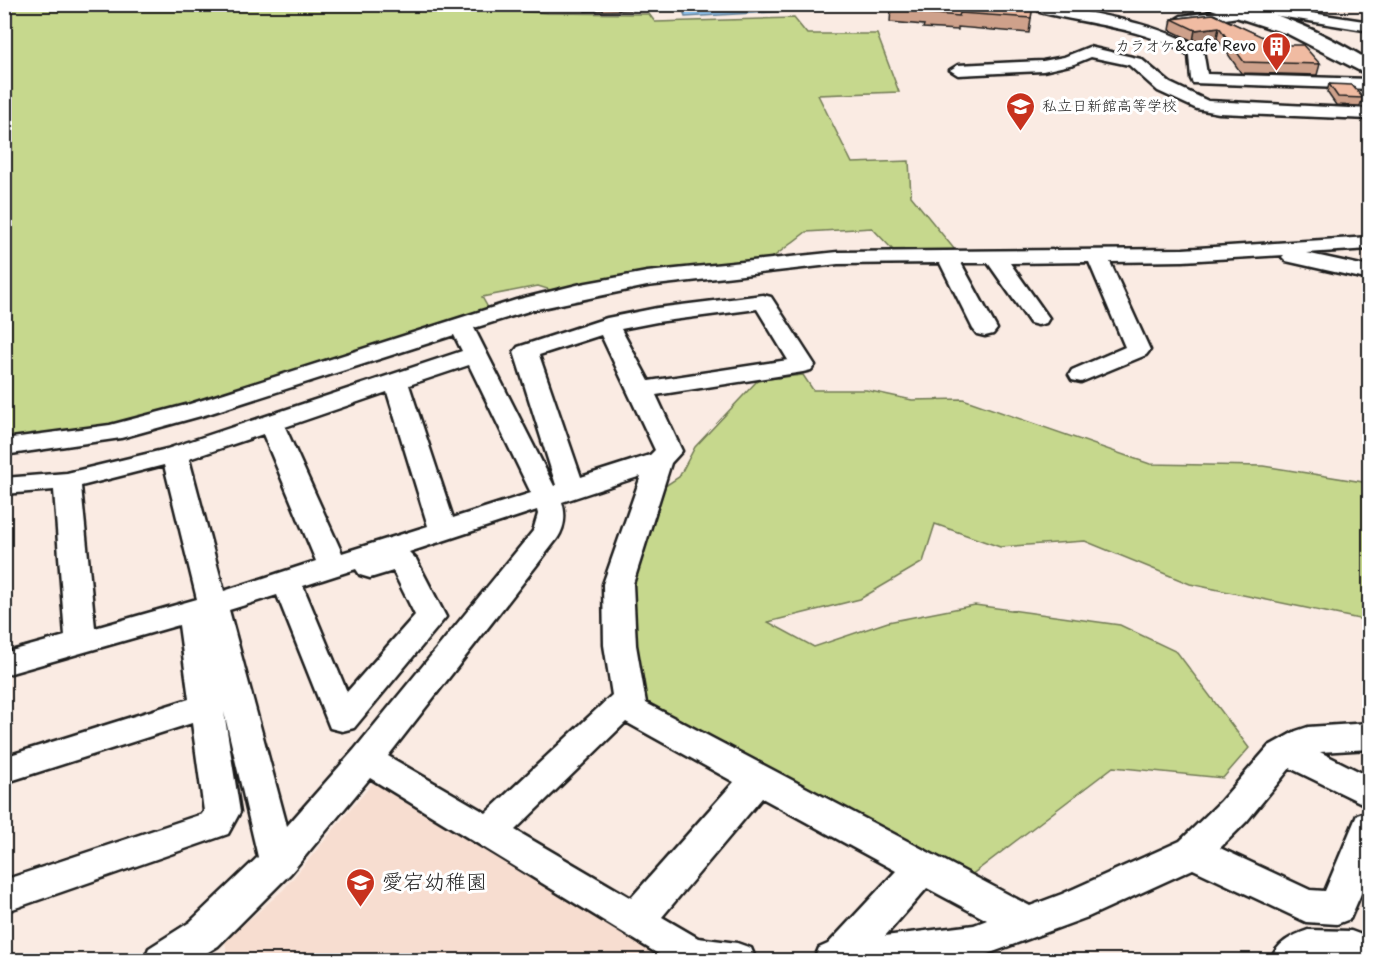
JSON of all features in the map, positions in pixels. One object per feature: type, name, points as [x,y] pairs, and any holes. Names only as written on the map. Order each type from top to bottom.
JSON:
[{"type":"highway","points":[[1214,4],[1244,12],[1322,41],[1370,70]]},
{"type":"street","points":[[1053,4],[1045,9],[1138,28],[1188,47],[1197,53],[1199,79],[1370,84]]},
{"type":"street","points":[[1326,4],[1366,26]]},
{"type":"street","points":[[1138,28],[1244,12],[1273,11],[1366,26]]},
{"type":"street","points":[[958,70],[1043,66],[1068,61],[1089,52],[1135,63],[1164,87],[1203,105],[1219,108],[1370,114]]},
{"type":"street","points":[[4,447],[112,433],[200,409],[462,327],[524,305],[581,291],[647,279],[838,258],[1183,255],[1370,243]]},
{"type":"street","points":[[1268,251],[1370,274]]},
{"type":"street","points":[[1081,375],[1138,350],[1096,255]]},
{"type":"street","points":[[947,256],[985,329]]},
{"type":"street","points":[[994,256],[1038,318]]},
{"type":"street","points":[[163,960],[205,947],[366,759],[547,533],[559,493],[526,352],[607,325],[657,315],[763,302],[803,365],[641,390]]},
{"type":"street","points":[[607,325],[641,390],[669,451],[659,461],[618,584],[620,645],[632,710],[757,780],[1028,923]]},
{"type":"street","points":[[462,327],[475,355],[559,493]]},
{"type":"street","points":[[4,486],[68,481],[175,455],[475,355]]},
{"type":"street","points":[[396,382],[443,530]]},
{"type":"street","points":[[271,424],[333,566]]},
{"type":"street","points":[[175,455],[203,608],[278,862]]},
{"type":"street","points":[[288,587],[333,566],[659,461]]},
{"type":"street","points":[[68,481],[81,642]]},
{"type":"street","points":[[4,664],[203,608],[288,587],[402,559],[431,617],[342,719],[288,587]]},
{"type":"street","points":[[4,896],[214,824],[222,812],[206,706],[203,608]]},
{"type":"street","points":[[490,832],[629,699]]},
{"type":"street","points":[[4,770],[206,706]]},
{"type":"street","points":[[836,960],[974,942],[1075,906],[1193,852],[1234,811],[1281,755],[1308,740],[1370,736]]},
{"type":"street","points":[[1288,751],[1370,793]]},
{"type":"street","points":[[366,759],[691,954],[737,960]]},
{"type":"street","points":[[635,921],[757,780]]},
{"type":"street","points":[[1193,852],[1305,906],[1336,908],[1370,825]]},
{"type":"street","points":[[836,960],[922,868]]},
{"type":"street","points":[[1290,960],[1308,947],[1351,948],[1368,956]]},
{"type":"shaded area","points":[[377,778],[670,960],[228,960],[225,941],[283,890]]},
{"type":"green space","points":[[420,4],[548,13],[649,14],[655,22],[794,18],[807,34],[877,34],[899,92],[818,95],[852,163],[909,161],[911,196],[955,250],[894,251],[872,228],[806,232],[768,261],[557,292],[538,286],[482,297],[491,313],[114,427],[5,442],[5,5]]},
{"type":"green space","points":[[803,375],[813,390],[866,390],[912,400],[963,399],[1150,464],[1263,466],[1369,483],[1369,621],[1190,584],[1085,541],[1000,547],[935,524],[923,562],[860,599],[768,622],[814,647],[888,622],[975,605],[1120,625],[1177,652],[1249,748],[1223,778],[1113,767],[971,875],[645,704],[628,588],[665,486],[679,477],[695,447],[758,380]]},
{"type":"water","points":[[682,5],[784,5],[787,11],[685,17]]},
{"type":"building","points":[[892,4],[1033,4],[1031,18],[925,13],[925,10],[891,8]]},
{"type":"building","points":[[1213,14],[1280,45],[1303,45],[1320,64],[1244,62],[1219,27],[1195,30],[1172,19]]},
{"type":"building","points":[[1329,84],[1352,85],[1363,98],[1338,97]]},
{"type":"place","name":"カラオケ&cafe Revo","points":[[1277,72]]},
{"type":"place","name":"私立日新館高等学校","points":[[1021,132]]},
{"type":"place","name":"愛宕幼稚園","points":[[361,908]]}]
